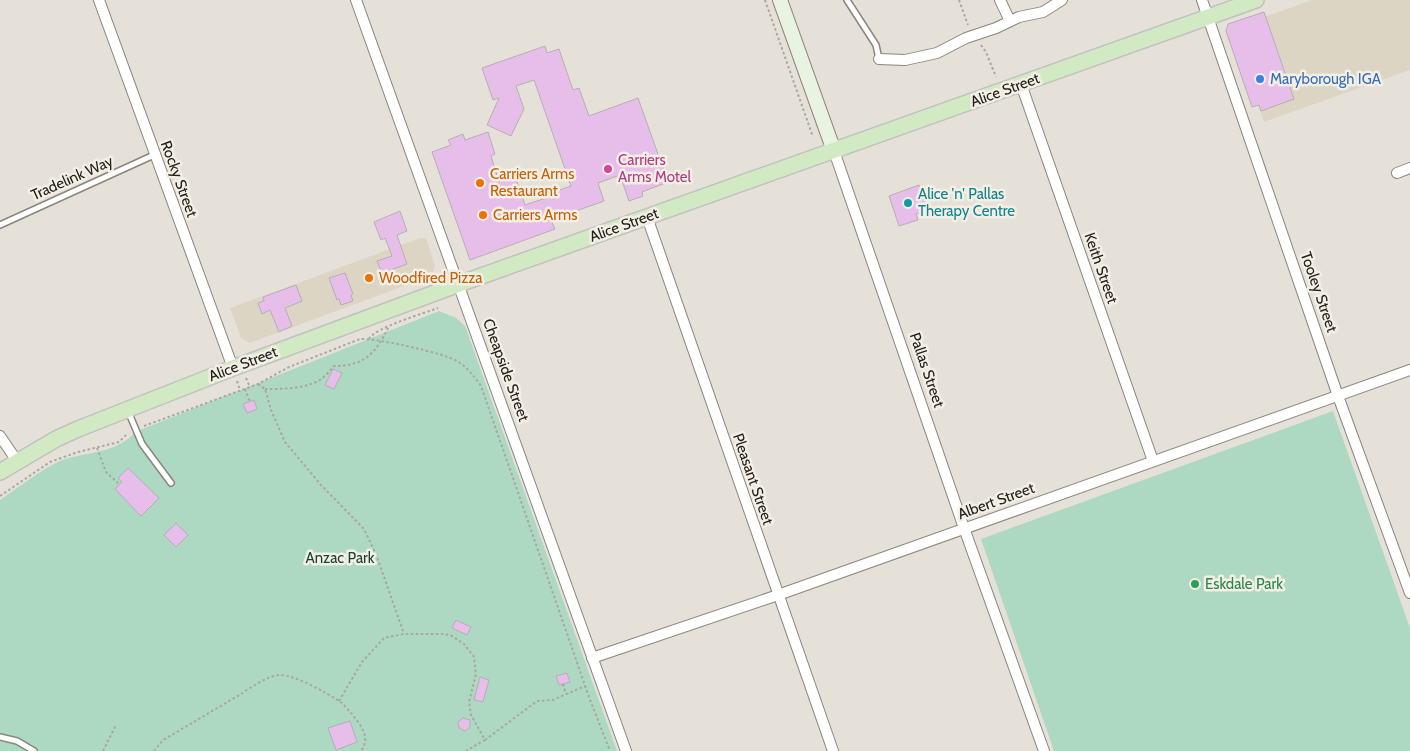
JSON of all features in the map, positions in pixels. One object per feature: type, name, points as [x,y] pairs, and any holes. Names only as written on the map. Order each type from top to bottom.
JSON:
[{"type":"main road","name":"Alice Street","points":[[0,472],[17,460],[56,439],[127,409],[238,374],[459,284],[1256,0]]},
{"type":"street","name":"Rocky Street","points":[[99,0],[154,154],[238,374]]},
{"type":"street","name":"Cheapside Street","points":[[356,0],[626,751]]},
{"type":"street","name":"Pallas Street","points":[[780,0],[834,150],[964,528],[1044,751]]},
{"type":"street","points":[[1000,0],[1010,21]]},
{"type":"street","points":[[879,59],[905,60],[936,53],[966,38],[996,28],[1019,17],[1043,12],[1062,0]]},
{"type":"street","name":"Tooley Street","points":[[1202,0],[1338,396],[1408,582],[1410,594]]},
{"type":"street","name":"Keith Street","points":[[1021,84],[1153,461]]},
{"type":"street","points":[[1397,173],[1410,168]]},
{"type":"street","name":"Pleasant Street","points":[[647,217],[834,751]]},
{"type":"street","name":"Albert Street","points":[[592,658],[778,595],[1410,370]]},
{"type":"street","points":[[0,436],[17,460]]},
{"type":"lane","points":[[848,0],[876,45],[879,59]]},
{"type":"lane","name":"Tradelink Way","points":[[0,225],[154,154]]},
{"type":"lane","points":[[127,409],[142,444],[172,483]]},
{"type":"lane","points":[[0,737],[17,741],[34,751]]},
{"type":"path","points":[[765,0],[813,137]]},
{"type":"path","points":[[369,339],[376,332],[389,326],[438,308]]},
{"type":"path","points":[[258,384],[264,388],[288,388],[317,382],[334,366],[350,366],[367,358],[382,341],[389,326]]},
{"type":"path","points":[[0,496],[50,462],[78,452],[119,442],[126,433],[258,384],[289,367],[360,339],[382,341],[455,360],[467,369],[481,386],[585,686],[610,751]]},
{"type":"path","points":[[238,374],[250,387]]},
{"type":"path","points":[[238,374],[240,390]]},
{"type":"path","points":[[264,388],[285,442],[321,485],[364,530],[379,562],[404,634]]},
{"type":"path","points":[[245,389],[250,402]]},
{"type":"path","points":[[97,448],[106,472],[118,483]]},
{"type":"path","points":[[339,701],[362,662],[384,638],[404,634],[445,634],[459,640],[469,649],[474,657],[476,674],[469,702],[471,715],[485,740]]},
{"type":"path","points":[[154,751],[163,740],[273,676],[288,676],[339,701],[349,710],[363,729],[365,742],[361,751]]},
{"type":"path","points":[[563,684],[566,694]]},
{"type":"path","points":[[466,751],[485,740],[537,701],[553,700],[585,686]]},
{"type":"path","points":[[103,751],[116,725]]},
{"type":"shaded area","points":[[1312,0],[1410,0],[1410,70],[1264,122],[1231,29]]},
{"type":"shaded area","points":[[420,238],[426,238],[435,266],[433,272],[428,277],[250,343],[241,338],[230,308]]},
{"type":"green space","name":"Anzac Park","points":[[439,311],[456,318],[465,326],[617,751],[0,751],[0,500],[58,462],[109,449],[118,445],[135,432]]},
{"type":"green space","name":"Eskdale Park","points":[[1333,411],[1410,628],[1410,751],[1054,751],[981,539]]},
{"type":"building","points":[[1264,12],[1294,99],[1261,111],[1259,105],[1252,107],[1226,31],[1228,24]]},
{"type":"building","points":[[545,46],[547,53],[559,49],[573,90],[579,88],[589,116],[638,98],[668,182],[642,192],[643,196],[629,201],[620,175],[598,183],[604,201],[551,220],[555,229],[470,260],[432,152],[451,145],[448,140],[463,134],[465,140],[488,132],[495,154],[491,156],[497,175],[513,170],[525,205],[555,195],[554,192],[571,186],[534,80],[516,86],[524,109],[511,136],[487,125],[499,98],[493,100],[482,68]]},
{"type":"building","name":"Alice 'n' Pallas Therapy Centre","points":[[919,185],[928,210],[916,214],[918,220],[899,226],[889,196]]},
{"type":"building","points":[[400,211],[407,231],[397,235],[407,264],[382,273],[377,261],[392,256],[385,238],[381,240],[374,222]]},
{"type":"building","points":[[345,273],[353,294],[351,295],[353,301],[341,305],[339,299],[337,300],[329,278]]},
{"type":"building","points":[[296,285],[302,301],[285,308],[292,326],[279,332],[270,310],[262,314],[258,303],[264,301],[263,297]]},
{"type":"building","points":[[333,369],[342,373],[334,389],[325,385]]},
{"type":"building","points":[[254,400],[257,409],[247,413],[243,404]]},
{"type":"building","points":[[128,468],[159,498],[141,516],[115,489],[122,482],[118,478]]},
{"type":"building","points":[[176,523],[188,535],[176,547],[164,535]]},
{"type":"building","points":[[456,620],[471,627],[467,635],[452,628]]},
{"type":"building","points":[[567,673],[570,682],[559,685],[556,676]]},
{"type":"building","points":[[480,677],[489,680],[483,702],[474,700]]},
{"type":"building","points":[[463,718],[470,720],[470,727],[465,731],[459,728],[458,722]]},
{"type":"building","points":[[350,721],[357,742],[336,750],[328,728]]},
{"type":"place","name":"Maryborough IGA","points":[[1260,79]]},
{"type":"place","name":"Carriers Arms Motel","points":[[608,169]]},
{"type":"place","name":"Carriers Arms Restaurant","points":[[480,183]]},
{"type":"place","name":"Alice 'n' Pallas Therapy Centre","points":[[908,203]]},
{"type":"place","name":"Carriers Arms","points":[[483,215]]},
{"type":"place","name":"Woodfired Pizza","points":[[369,278]]},
{"type":"place","name":"Eskdale Park","points":[[1195,584]]}]
